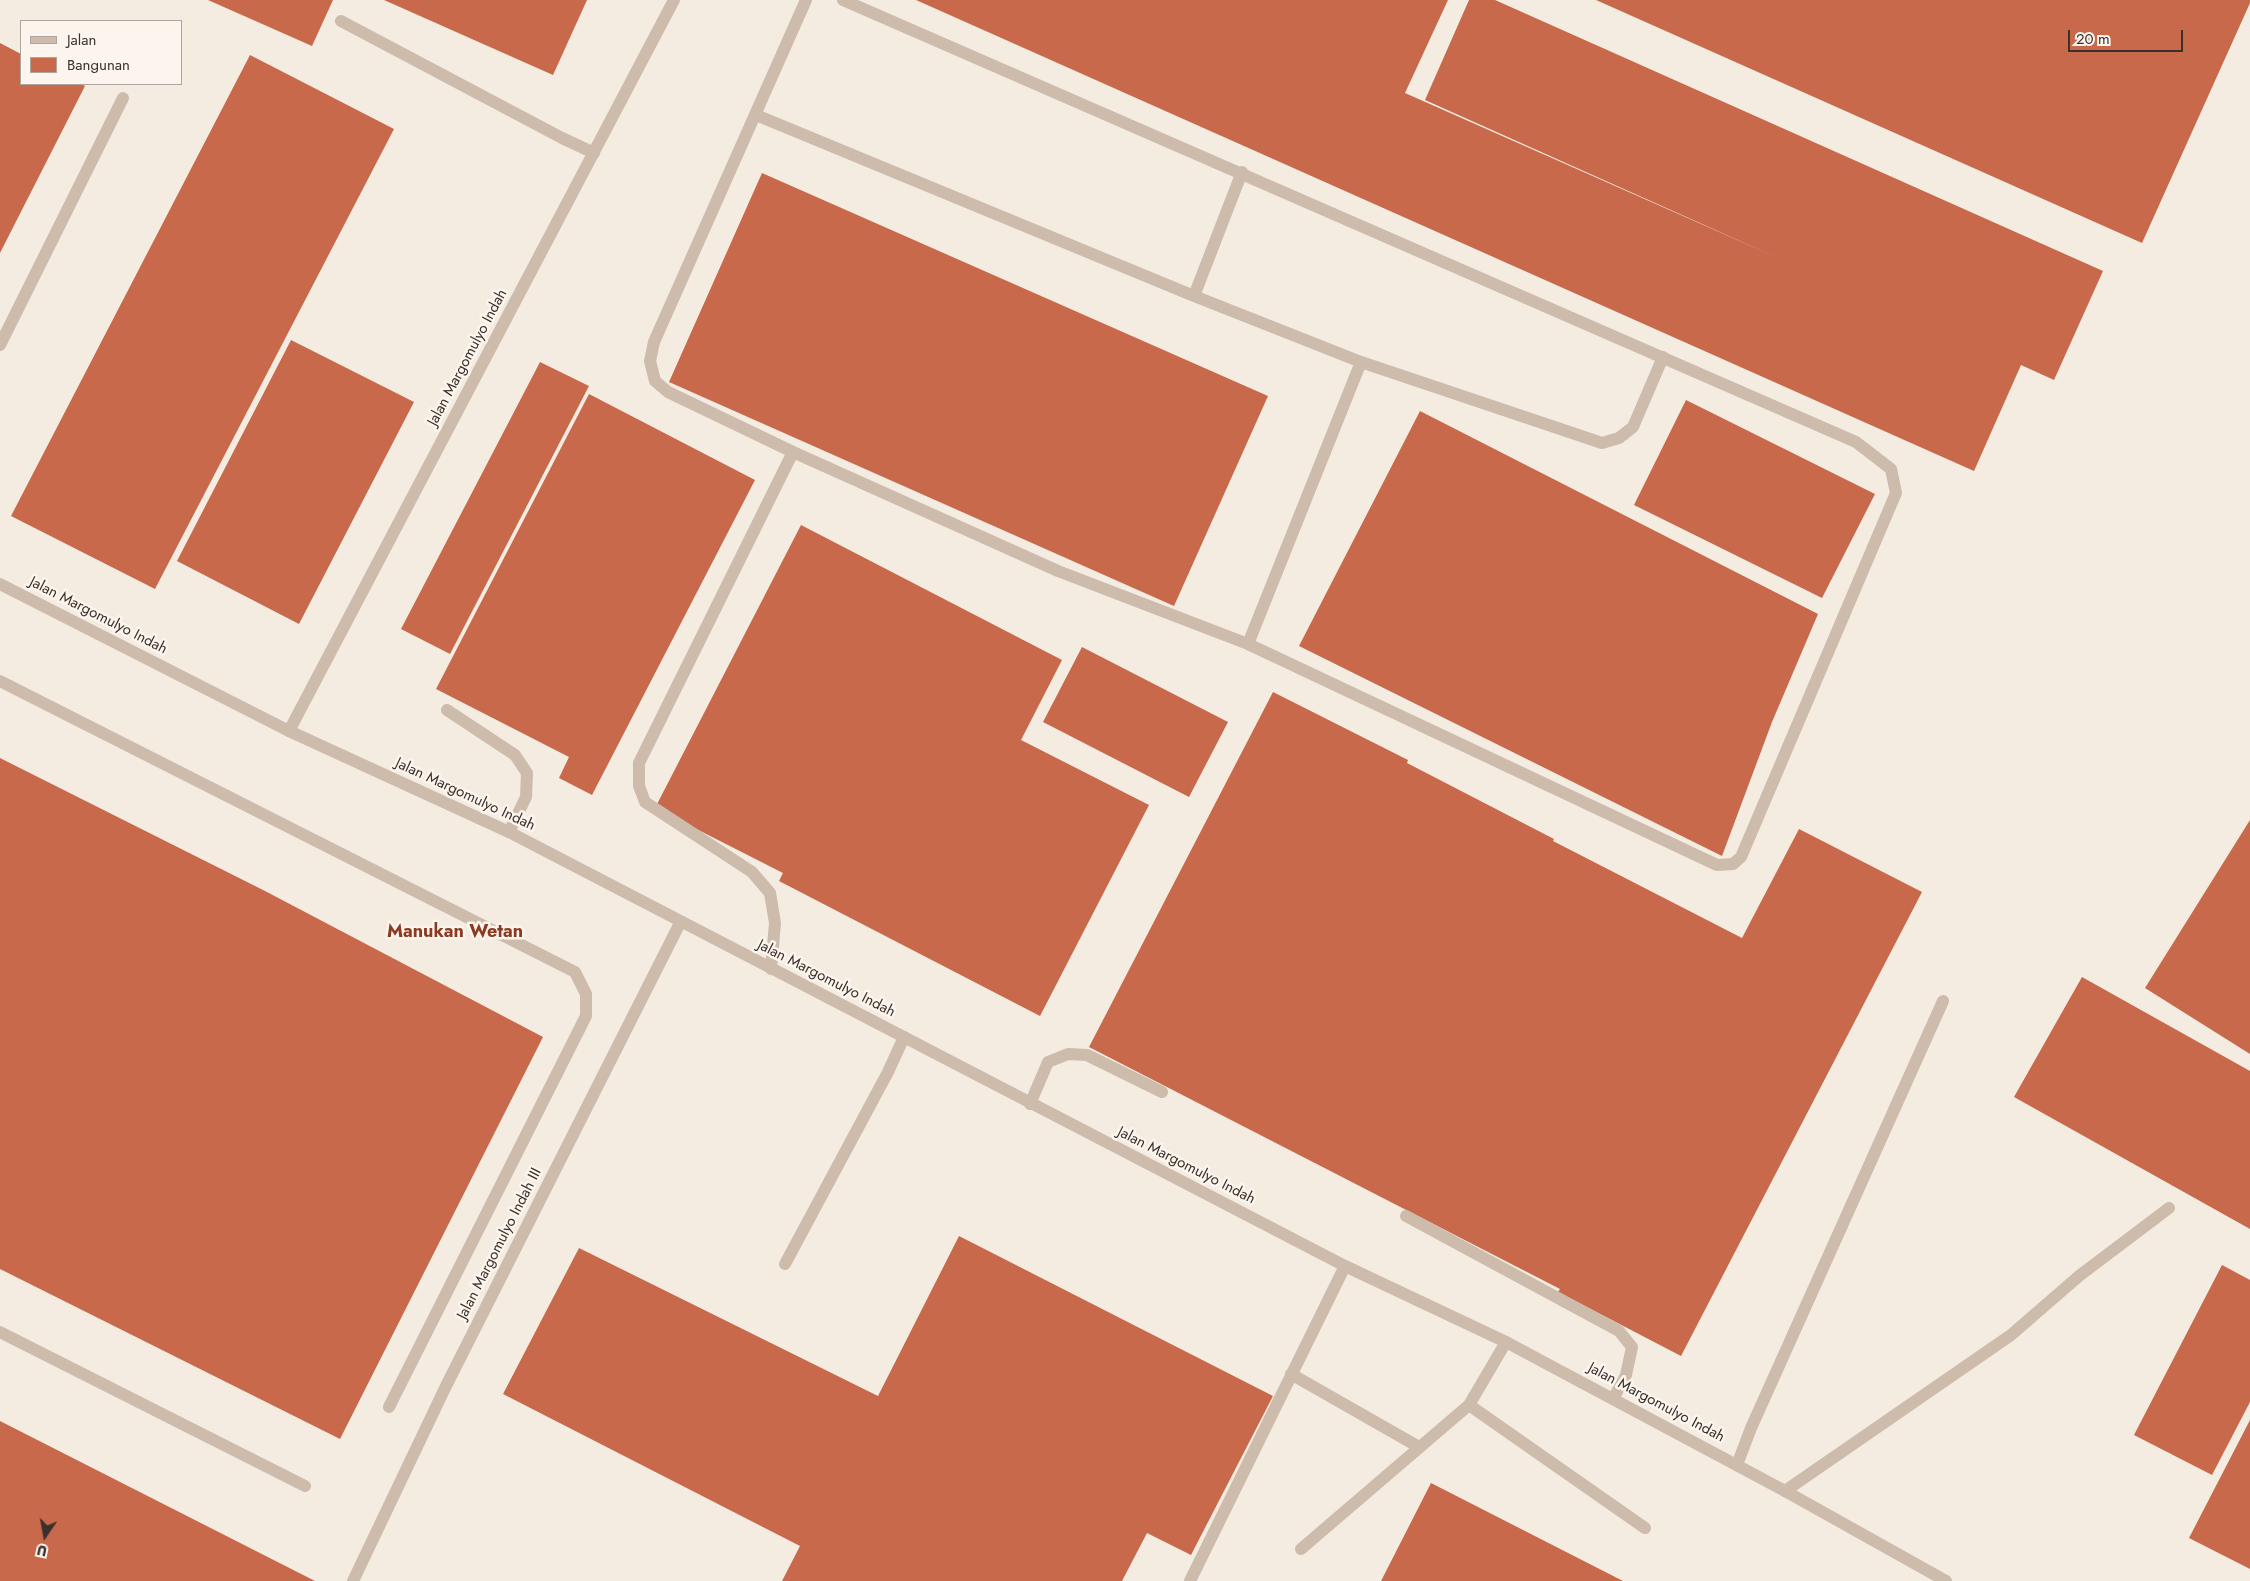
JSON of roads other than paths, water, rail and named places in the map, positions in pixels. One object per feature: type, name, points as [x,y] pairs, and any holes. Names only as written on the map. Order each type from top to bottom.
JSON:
[{"type":"street","name":"Jalan Margomulyo Indah","points":[[289,731],[674,0]]},
{"type":"street","points":[[806,0],[654,342],[650,361],[655,381],[668,392],[793,452],[1058,571],[1248,644],[1717,865],[1733,864],[1741,856],[1896,493],[1891,469],[1856,442],[1242,172],[843,0]]},
{"type":"street","points":[[342,21],[562,138],[594,153]]},
{"type":"street","points":[[0,345],[123,98]]},
{"type":"street","points":[[756,114],[1194,296],[1362,362],[1602,443],[1619,438],[1633,427],[1663,357]]},
{"type":"street","points":[[1194,296],[1242,172]]},
{"type":"street","points":[[1248,644],[1362,362]]},
{"type":"street","points":[[771,969],[775,923],[770,893],[752,872],[645,802],[639,786],[639,763],[793,452]]},
{"type":"street","name":"Jalan Margomulyo Indah","points":[[0,584],[289,731],[509,832],[680,923],[1345,1266],[1506,1342],[1786,1491],[1946,1581]]},
{"type":"street","points":[[0,681],[575,972],[586,994],[586,1016],[389,1406]]},
{"type":"street","points":[[447,710],[515,756],[527,773],[526,797],[509,832]]},
{"type":"street","name":"Jalan Margomulyo Indah III","points":[[353,1581],[446,1386],[680,923]]},
{"type":"street","points":[[1737,1465],[1751,1428],[1943,1001]]},
{"type":"street","points":[[784,1264],[888,1072],[904,1037]]},
{"type":"street","points":[[1030,1104],[1048,1062],[1068,1054],[1087,1055],[1162,1092]]},
{"type":"street","points":[[1786,1491],[2011,1335],[2079,1276],[2169,1208]]},
{"type":"street","points":[[1406,1216],[1620,1331],[1632,1347],[1626,1375],[1613,1399]]},
{"type":"street","points":[[1190,1581],[1345,1266]]},
{"type":"street","points":[[0,1332],[305,1486]]},
{"type":"street","points":[[1301,1549],[1468,1404],[1506,1342]]},
{"type":"street","points":[[1291,1374],[1419,1447]]},
{"type":"street","points":[[1468,1404],[1645,1528]]},
{"type":"district","name":"Manukan Wetan","points":[[455,933]]}]
